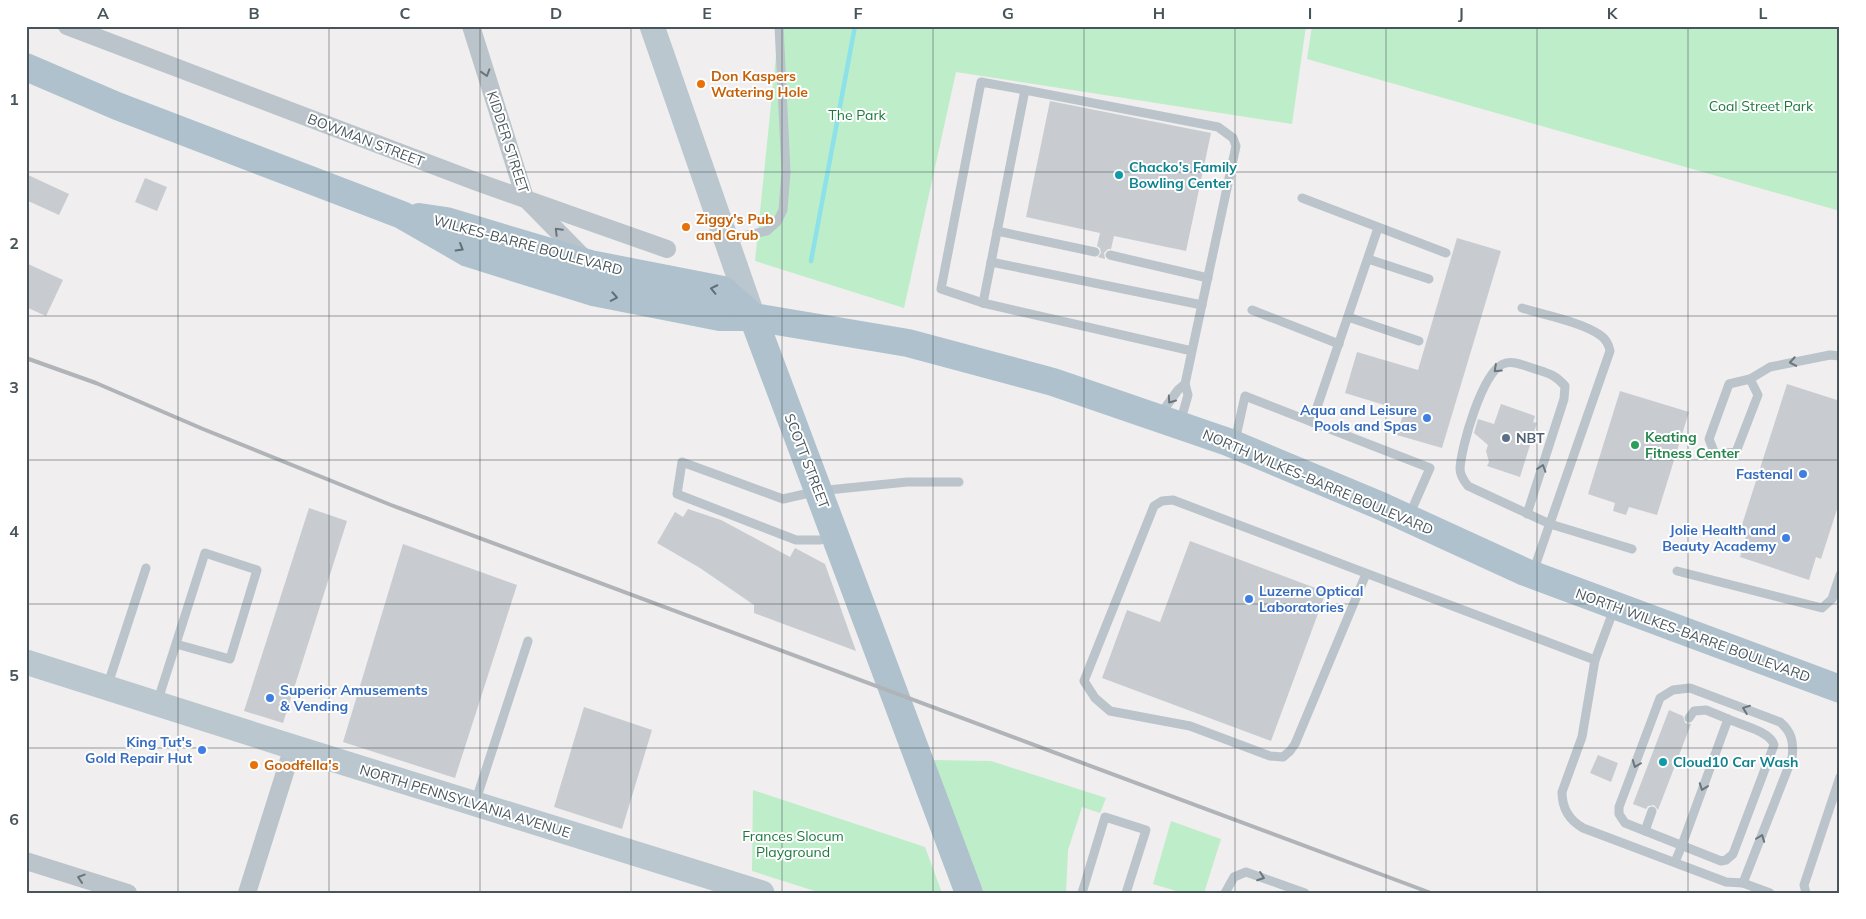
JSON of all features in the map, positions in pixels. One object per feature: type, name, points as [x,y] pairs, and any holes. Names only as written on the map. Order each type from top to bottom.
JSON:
[{"type":"main road","name":"WILKES-BARRE BOULEVARD","points":[[26,67],[117,106],[402,215],[468,253],[593,292],[720,318],[753,317]]},
{"type":"main road","name":"WILKES-BARRE BOULEVARD","points":[[26,85],[117,106]]},
{"type":"main road","name":"WILKES-BARRE BOULEVARD","points":[[402,215],[446,221],[590,264],[723,290],[753,317]]},
{"type":"main road","name":"NORTH WILKES-BARRE BOULEVARD","points":[[753,317],[908,343],[1053,382],[1234,444],[1408,518],[1532,575],[1840,689]]},
{"type":"main road","name":"SCOTT STREET","points":[[753,317],[969,893]]},
{"type":"street","name":"BOWMAN STREET","points":[[67,26],[480,183],[667,248]]},
{"type":"street","name":"KIDDER STREET","points":[[471,26],[525,198],[590,264]]},
{"type":"street","name":"SCOTT STREET","points":[[652,26],[753,317]]},
{"type":"street","name":"NORTH PENNSYLVANIA AVENUE","points":[[26,662],[762,893]]},
{"type":"street","points":[[247,893],[293,747]]},
{"type":"street","points":[[26,860],[128,893]]},
{"type":"lane","points":[[727,239],[767,231],[777,222],[783,210],[786,172],[779,26]]},
{"type":"lane","points":[[1169,422],[1188,395],[1185,384],[1236,146],[1233,138],[1218,127],[981,82],[941,289],[983,302],[1192,350]]},
{"type":"lane","points":[[983,302],[1025,90]]},
{"type":"lane","points":[[1302,198],[1446,253]]},
{"type":"lane","points":[[1312,422],[1378,228]]},
{"type":"lane","points":[[997,231],[1095,252]]},
{"type":"lane","points":[[1110,256],[1208,278]]},
{"type":"lane","points":[[1368,259],[1429,279]]},
{"type":"lane","points":[[991,262],[1202,305]]},
{"type":"lane","points":[[1522,308],[1584,327],[1601,335],[1608,344],[1610,351],[1532,575]]},
{"type":"lane","points":[[1252,310],[1339,344]]},
{"type":"lane","points":[[1348,317],[1419,341]]},
{"type":"lane","points":[[1750,379],[1758,395],[1736,452],[1714,454],[1709,439],[1730,384],[1750,379],[1770,367],[1830,355],[1840,356]]},
{"type":"lane","points":[[1527,514],[1564,399],[1566,386],[1557,377],[1514,362],[1503,364],[1493,371],[1472,415],[1460,471],[1468,486],[1527,514],[1550,524],[1632,549]]},
{"type":"lane","points":[[1169,422],[1178,390],[1185,384]]},
{"type":"lane","points":[[1234,444],[1245,396],[1430,468],[1408,518]]},
{"type":"lane","points":[[835,536],[820,540],[796,540],[677,494],[682,462],[783,499],[818,491],[907,482],[959,482]]},
{"type":"lane","points":[[1366,574],[1294,744],[1283,757],[1270,756],[1190,726],[1110,710],[1095,698],[1084,681],[1154,506],[1162,501],[1173,500],[1595,660]]},
{"type":"lane","points":[[157,703],[205,553],[257,570],[230,659],[176,644]]},
{"type":"lane","points":[[107,688],[146,568]]},
{"type":"lane","points":[[1677,571],[1822,608],[1832,600],[1840,575]]},
{"type":"lane","points":[[1615,607],[1595,660],[1582,737],[1562,792],[1564,809],[1575,824],[1583,828],[1726,882],[1743,883],[1770,893]]},
{"type":"lane","points":[[475,804],[528,641]]},
{"type":"lane","points":[[1689,718],[1694,711],[1706,710],[1767,735],[1773,740],[1774,745],[1731,857],[1721,860],[1645,831],[1625,823],[1620,814],[1619,807],[1660,698],[1667,692],[1690,688],[1780,722],[1787,727],[1791,734],[1792,758],[1743,883]]},
{"type":"lane","points":[[1674,862],[1728,720]]},
{"type":"lane","points":[[1806,893],[1804,885],[1840,776]]},
{"type":"lane","points":[[1645,831],[1652,811]]},
{"type":"lane","points":[[1082,893],[1105,818],[1146,830],[1126,893]]},
{"type":"lane","points":[[1225,893],[1234,877],[1246,872],[1305,893]]},
{"type":"green space","name":"The Park","points":[[779,26],[1306,26],[1292,124],[956,72],[904,308],[755,261]]},
{"type":"green space","name":"Coal Street Park","points":[[1312,26],[1840,26],[1840,211],[1307,59]]},
{"type":"green space","points":[[933,760],[991,761],[1106,798],[1100,813],[1082,807],[1068,850],[1066,893],[984,893]]},
{"type":"green space","name":"Frances Slocum Playground","points":[[753,790],[925,847],[942,893],[821,893],[752,871]]},
{"type":"green space","points":[[1171,821],[1221,839],[1204,893],[1183,893],[1153,884]]},
{"type":"building","name":"Chacko's Family Bowling Center","points":[[1050,101],[1211,133],[1186,251],[1114,236],[1111,249],[1104,253],[1105,259],[1098,257],[1101,253],[1100,248],[1097,246],[1100,233],[1026,217]]},
{"type":"building","points":[[26,174],[69,194],[59,215],[26,200]]},
{"type":"building","points":[[145,178],[167,187],[157,211],[135,202]]},
{"type":"building","points":[[1457,238],[1501,251],[1442,448],[1397,435],[1404,411],[1345,393],[1357,352],[1418,370]]},
{"type":"building","points":[[26,263],[63,280],[46,316],[26,307]]},
{"type":"building","points":[[1787,384],[1840,401],[1840,500],[1821,559],[1816,557],[1809,580],[1740,557],[1746,536],[1739,534]]},
{"type":"building","points":[[1620,391],[1689,412],[1657,515],[1629,507],[1626,515],[1613,511],[1615,503],[1588,494]]},
{"type":"building","name":"NBT","points":[[1501,404],[1535,416],[1533,422],[1537,423],[1520,477],[1487,466],[1489,462],[1486,451],[1488,445],[1474,433],[1478,419],[1494,424]]},
{"type":"building","points":[[309,508],[347,521],[283,723],[244,711]]},
{"type":"building","points":[[688,509],[721,520],[790,557],[795,548],[825,564],[856,651],[754,613],[754,605],[700,568],[657,543],[675,512],[683,517]]},
{"type":"building","points":[[1190,541],[1326,592],[1271,741],[1102,678],[1127,610],[1160,622]]},
{"type":"building","points":[[403,544],[517,585],[455,778],[343,742]]},
{"type":"building","points":[[584,707],[652,730],[622,829],[554,807]]},
{"type":"building","name":"Cloud10 Car Wash","points":[[1669,710],[1683,716],[1685,723],[1691,724],[1658,810],[1654,805],[1648,806],[1646,809],[1633,804]]},
{"type":"building","points":[[1598,755],[1618,763],[1611,782],[1590,773]]},
{"type":"waterway","points":[[811,261],[855,26]]},
{"type":"railway","points":[[26,358],[96,383],[203,429],[391,505],[1431,893]]},
{"type":"place","name":"Don Kaspers Watering Hole","points":[[701,84]]},
{"type":"place","name":"Chacko's Family Bowling Center","points":[[1119,175]]},
{"type":"place","name":"Ziggy's Pub and Grub","points":[[686,227]]},
{"type":"place","name":"Aqua and Leisure Pools and Spas","points":[[1427,418]]},
{"type":"place","name":"NBT","points":[[1506,438]]},
{"type":"place","name":"Keating Fitness Center","points":[[1635,445]]},
{"type":"place","name":"Fastenal","points":[[1803,474]]},
{"type":"place","name":"Jolie Health and Beauty Academy","points":[[1786,538]]},
{"type":"place","name":"Luzerne Optical Laboratories","points":[[1249,599]]},
{"type":"place","name":"Superior Amusements & Vending","points":[[270,698]]},
{"type":"place","name":"King Tut's Gold Repair Hut","points":[[202,750]]},
{"type":"place","name":"Cloud10 Car Wash","points":[[1663,762]]},
{"type":"place","name":"Goodfella's","points":[[254,765]]}]
